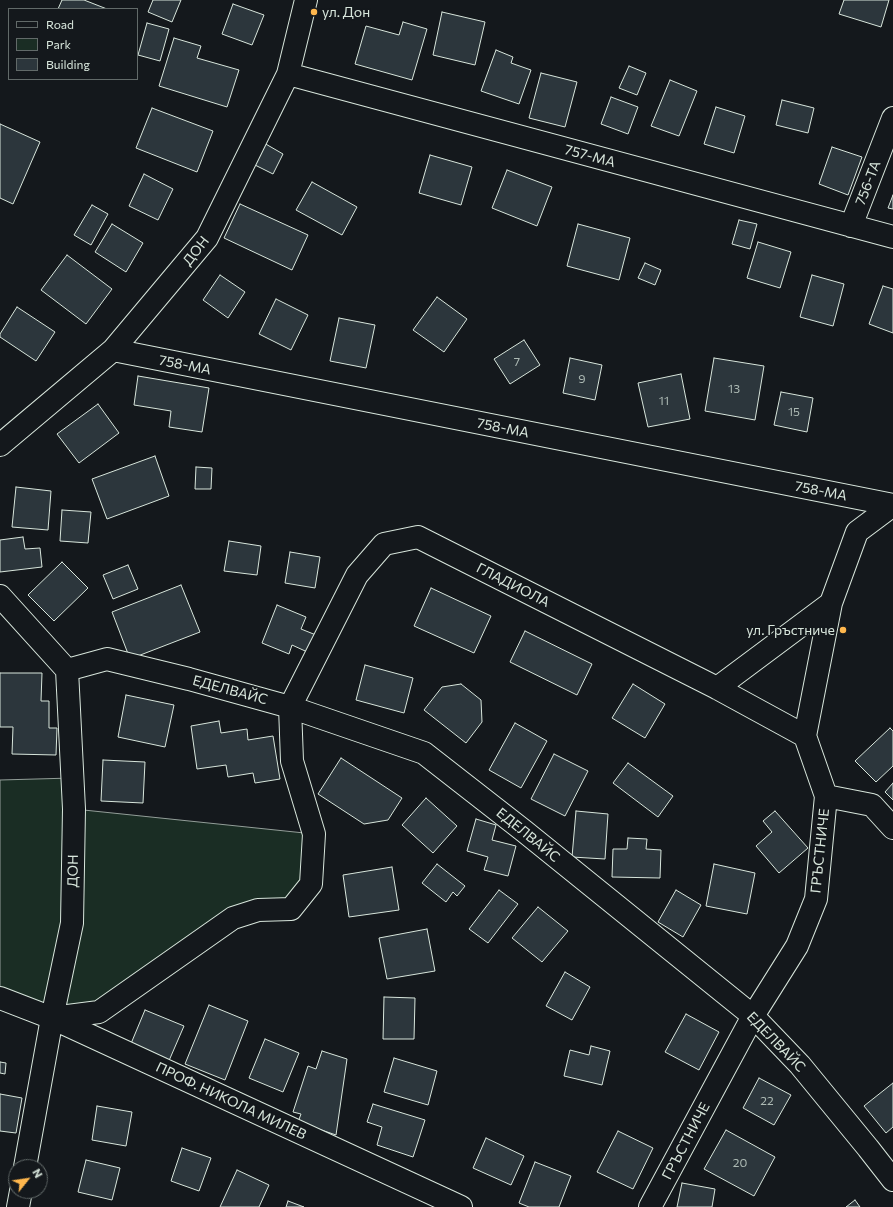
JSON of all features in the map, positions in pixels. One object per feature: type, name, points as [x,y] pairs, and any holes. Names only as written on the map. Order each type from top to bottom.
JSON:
[{"type":"street","name":"ДОН","points":[[0,445],[113,350],[207,238],[288,74],[306,0]]},
{"type":"street","name":"757-МА","points":[[288,74],[893,238]]},
{"type":"street","name":"756-ТА","points":[[851,226],[893,118]]},
{"type":"street","name":"758-МА","points":[[113,350],[893,505]]},
{"type":"street","name":"ГРЪСТНИЧЕ","points":[[650,1207],[753,1016],[797,946],[816,899],[826,796],[806,736],[832,602],[857,532],[893,505]]},
{"type":"street","name":"ГЛАДИОЛА","points":[[290,707],[357,576],[384,544],[418,538],[717,688],[806,736]]},
{"type":"street","points":[[0,596],[67,670]]},
{"type":"street","points":[[717,688],[832,602]]},
{"type":"street","name":"ЕДЕЛВАЙС","points":[[67,670],[107,659],[189,679],[290,707],[424,753],[524,831],[753,1016],[800,1065],[893,1180]]},
{"type":"street","name":"ДОН","points":[[26,1159],[52,1018],[72,923],[74,808],[67,670]]},
{"type":"street","points":[[52,1018],[99,1012],[232,918],[258,910],[291,909],[311,884],[314,834],[292,761],[290,707]]},
{"type":"street","points":[[826,796],[872,805],[893,828]]},
{"type":"street","name":"ПРОФ. НИКОЛА МИЛЕВ","points":[[0,998],[52,1018],[461,1207]]},
{"type":"green space","points":[[72,778],[74,809],[314,834],[311,884],[291,909],[258,910],[99,1012],[0,998],[0,780]]},
{"type":"building","points":[[62,0],[84,0],[104,8],[58,8]]},
{"type":"building","points":[[153,0],[181,0],[172,22],[148,12]]},
{"type":"building","points":[[844,0],[889,0],[881,27],[839,14]]},
{"type":"building","points":[[233,4],[264,15],[252,45],[222,34]]},
{"type":"building","points":[[442,12],[485,22],[475,65],[433,55]]},
{"type":"building","points":[[403,22],[427,29],[412,80],[355,64],[366,26],[399,35]]},
{"type":"building","points":[[147,23],[169,29],[160,61],[138,55]]},
{"type":"building","points":[[174,38],[201,46],[197,58],[239,70],[227,107],[159,86]]},
{"type":"building","points":[[496,50],[513,57],[511,63],[531,70],[519,104],[481,91]]},
{"type":"building","points":[[629,66],[646,73],[637,95],[619,88]]},
{"type":"building","points":[[541,73],[577,82],[565,127],[529,118]]},
{"type":"building","points":[[670,80],[697,91],[679,136],[651,126]]},
{"type":"building","points":[[611,97],[638,107],[628,134],[601,124]]},
{"type":"building","points":[[782,100],[814,108],[808,133],[776,125]]},
{"type":"building","points":[[716,107],[745,116],[734,153],[704,144]]},
{"type":"building","points":[[152,108],[213,131],[197,172],[136,148]]},
{"type":"building","points":[[0,124],[40,142],[13,204],[0,198]]},
{"type":"building","points":[[264,143],[283,154],[273,174],[253,164]]},
{"type":"building","points":[[832,147],[862,157],[848,195],[819,184]]},
{"type":"building","points":[[430,155],[472,167],[461,205],[419,193]]},
{"type":"building","points":[[507,170],[552,187],[537,226],[492,208]]},
{"type":"building","points":[[144,174],[173,189],[158,220],[129,206]]},
{"type":"building","points":[[312,182],[357,207],[342,235],[296,210]]},
{"type":"building","points":[[893,195],[893,209],[888,208]]},
{"type":"building","points":[[240,204],[308,235],[292,270],[224,238]]},
{"type":"building","points":[[92,205],[108,214],[91,245],[74,235]]},
{"type":"building","points":[[739,220],[757,224],[750,249],[732,244]]},
{"type":"building","points":[[112,224],[143,243],[126,272],[95,252]]},
{"type":"building","points":[[578,224],[630,238],[619,280],[567,266]]},
{"type":"building","points":[[758,242],[791,252],[780,288],[747,278]]},
{"type":"building","points":[[67,255],[112,289],[86,324],[41,290]]},
{"type":"building","points":[[645,263],[661,270],[655,285],[638,278]]},
{"type":"building","points":[[220,275],[245,292],[228,318],[203,300]]},
{"type":"building","points":[[812,275],[844,284],[833,326],[800,317]]},
{"type":"building","points":[[883,286],[893,289],[893,333],[869,324]]},
{"type":"building","points":[[437,297],[467,319],[444,352],[413,330]]},
{"type":"building","points":[[276,299],[308,315],[291,350],[259,334]]},
{"type":"building","points":[[17,307],[55,332],[36,361],[0,337],[0,334]]},
{"type":"building","points":[[339,318],[375,325],[366,368],[330,361]]},
{"type":"building","points":[[524,340],[540,365],[510,384],[494,359]]},
{"type":"building","points":[[570,358],[602,365],[595,400],[563,393]]},
{"type":"building","points":[[714,358],[764,366],[755,420],[705,411]]},
{"type":"building","points":[[681,374],[690,419],[648,427],[638,383]]},
{"type":"building","points":[[138,376],[209,388],[202,432],[169,427],[171,411],[134,405]]},
{"type":"building","points":[[781,392],[813,398],[807,432],[774,425]]},
{"type":"building","points":[[98,404],[119,433],[79,463],[57,434]]},
{"type":"building","points":[[155,456],[169,496],[107,519],[92,479]]},
{"type":"building","points":[[196,467],[212,468],[211,489],[195,489]]},
{"type":"building","points":[[16,487],[51,491],[48,530],[12,527]]},
{"type":"building","points":[[62,510],[91,512],[88,543],[60,541]]},
{"type":"building","points":[[23,537],[25,549],[40,548],[42,567],[0,572],[0,540]]},
{"type":"building","points":[[229,541],[261,546],[257,575],[224,571]]},
{"type":"building","points":[[290,552],[320,557],[315,588],[285,583]]},
{"type":"building","points":[[62,562],[88,588],[54,621],[28,595]]},
{"type":"building","points":[[128,565],[138,589],[113,599],[103,575]]},
{"type":"building","points":[[181,585],[200,632],[130,659],[112,612]]},
{"type":"building","points":[[431,588],[491,616],[474,653],[414,626]]},
{"type":"building","points":[[277,605],[306,617],[301,629],[321,637],[314,655],[292,645],[289,654],[262,643]]},
{"type":"building","points":[[525,631],[592,664],[577,695],[510,662]]},
{"type":"building","points":[[365,665],[413,678],[404,713],[356,700]]},
{"type":"building","points":[[0,673],[42,673],[41,701],[49,701],[49,728],[57,728],[56,755],[12,754],[13,727],[0,727]]},
{"type":"building","points":[[461,684],[481,700],[482,722],[466,743],[424,710],[442,687]]},
{"type":"building","points":[[633,684],[665,704],[645,738],[612,718]]},
{"type":"building","points":[[126,695],[174,705],[165,747],[118,737]]},
{"type":"building","points":[[219,721],[221,733],[247,729],[248,740],[273,736],[280,779],[255,783],[253,773],[228,777],[226,765],[197,769],[191,726]]},
{"type":"building","points":[[515,723],[547,741],[521,788],[489,770]]},
{"type":"building","points":[[890,728],[893,731],[893,766],[876,782],[855,761]]},
{"type":"building","points":[[554,754],[588,771],[565,816],[531,799]]},
{"type":"building","points":[[341,758],[402,798],[388,820],[364,824],[318,794]]},
{"type":"building","points":[[103,760],[145,762],[143,803],[101,801]]},
{"type":"building","points":[[628,763],[673,796],[658,817],[613,783]]},
{"type":"building","points":[[893,783],[893,800],[885,792]]},
{"type":"building","points":[[426,798],[457,826],[433,853],[402,825]]},
{"type":"building","points":[[576,811],[608,814],[605,859],[572,857]]},
{"type":"building","points":[[775,811],[808,848],[779,873],[756,846],[772,832],[763,821]]},
{"type":"building","points":[[476,819],[496,825],[492,840],[516,846],[508,876],[484,870],[488,857],[467,851]]},
{"type":"building","points":[[628,838],[647,839],[646,849],[661,850],[660,878],[612,877],[613,849],[627,849]]},
{"type":"building","points":[[437,864],[465,886],[457,896],[453,892],[446,902],[422,883]]},
{"type":"building","points":[[714,864],[755,873],[747,914],[706,906]]},
{"type":"building","points":[[392,867],[399,910],[349,917],[343,875]]},
{"type":"building","points":[[499,890],[518,904],[488,943],[469,929]]},
{"type":"building","points":[[676,890],[701,905],[683,937],[658,922]]},
{"type":"building","points":[[538,907],[568,931],[542,962],[512,938]]},
{"type":"building","points":[[427,929],[435,971],[387,979],[379,938]]},
{"type":"building","points":[[565,972],[590,987],[572,1020],[546,1006]]},
{"type":"building","points":[[384,997],[415,998],[414,1039],[383,1039]]},
{"type":"building","points":[[209,1005],[248,1021],[225,1080],[185,1064]]},
{"type":"building","points":[[145,1010],[184,1026],[168,1063],[130,1046]]},
{"type":"building","points":[[686,1014],[719,1032],[699,1070],[665,1052]]},
{"type":"building","points":[[265,1039],[299,1053],[283,1092],[249,1078]]},
{"type":"building","points":[[591,1046],[610,1051],[602,1085],[564,1076],[570,1050],[589,1055]]},
{"type":"building","points":[[322,1051],[347,1059],[336,1135],[298,1122],[301,1114],[293,1112],[308,1066],[316,1069]]},
{"type":"building","points":[[394,1058],[437,1071],[428,1105],[384,1092]]},
{"type":"building","points":[[0,1062],[6,1063],[5,1074],[0,1073]]},
{"type":"building","points":[[759,1078],[791,1095],[774,1125],[743,1108]]},
{"type":"building","points":[[893,1083],[893,1127],[886,1133],[864,1106]]},
{"type":"building","points":[[0,1094],[22,1098],[16,1133],[0,1131]]},
{"type":"building","points":[[373,1104],[425,1120],[413,1157],[377,1145],[382,1127],[367,1122]]},
{"type":"building","points":[[97,1106],[132,1112],[126,1146],[92,1140]]},
{"type":"building","points":[[726,1130],[775,1157],[754,1196],[704,1169]]},
{"type":"building","points":[[618,1131],[653,1148],[633,1189],[597,1172]]},
{"type":"building","points":[[486,1138],[524,1156],[511,1185],[473,1168]]},
{"type":"building","points":[[182,1148],[211,1158],[199,1191],[171,1181]]},
{"type":"building","points":[[86,1160],[120,1168],[112,1200],[78,1192]]},
{"type":"building","points":[[535,1162],[571,1176],[559,1207],[529,1207],[519,1203]]},
{"type":"building","points":[[237,1170],[269,1185],[259,1207],[220,1207]]},
{"type":"building","points":[[682,1183],[715,1189],[712,1207],[677,1207]]},
{"type":"building","points":[[855,1200],[860,1207],[846,1207]]},
{"type":"building","points":[[288,1201],[304,1207],[286,1207]]},
{"type":"place","name":"ул. Дон","points":[[314,12]]},
{"type":"place","name":"ул. Гръстниче","points":[[843,630]]}]
